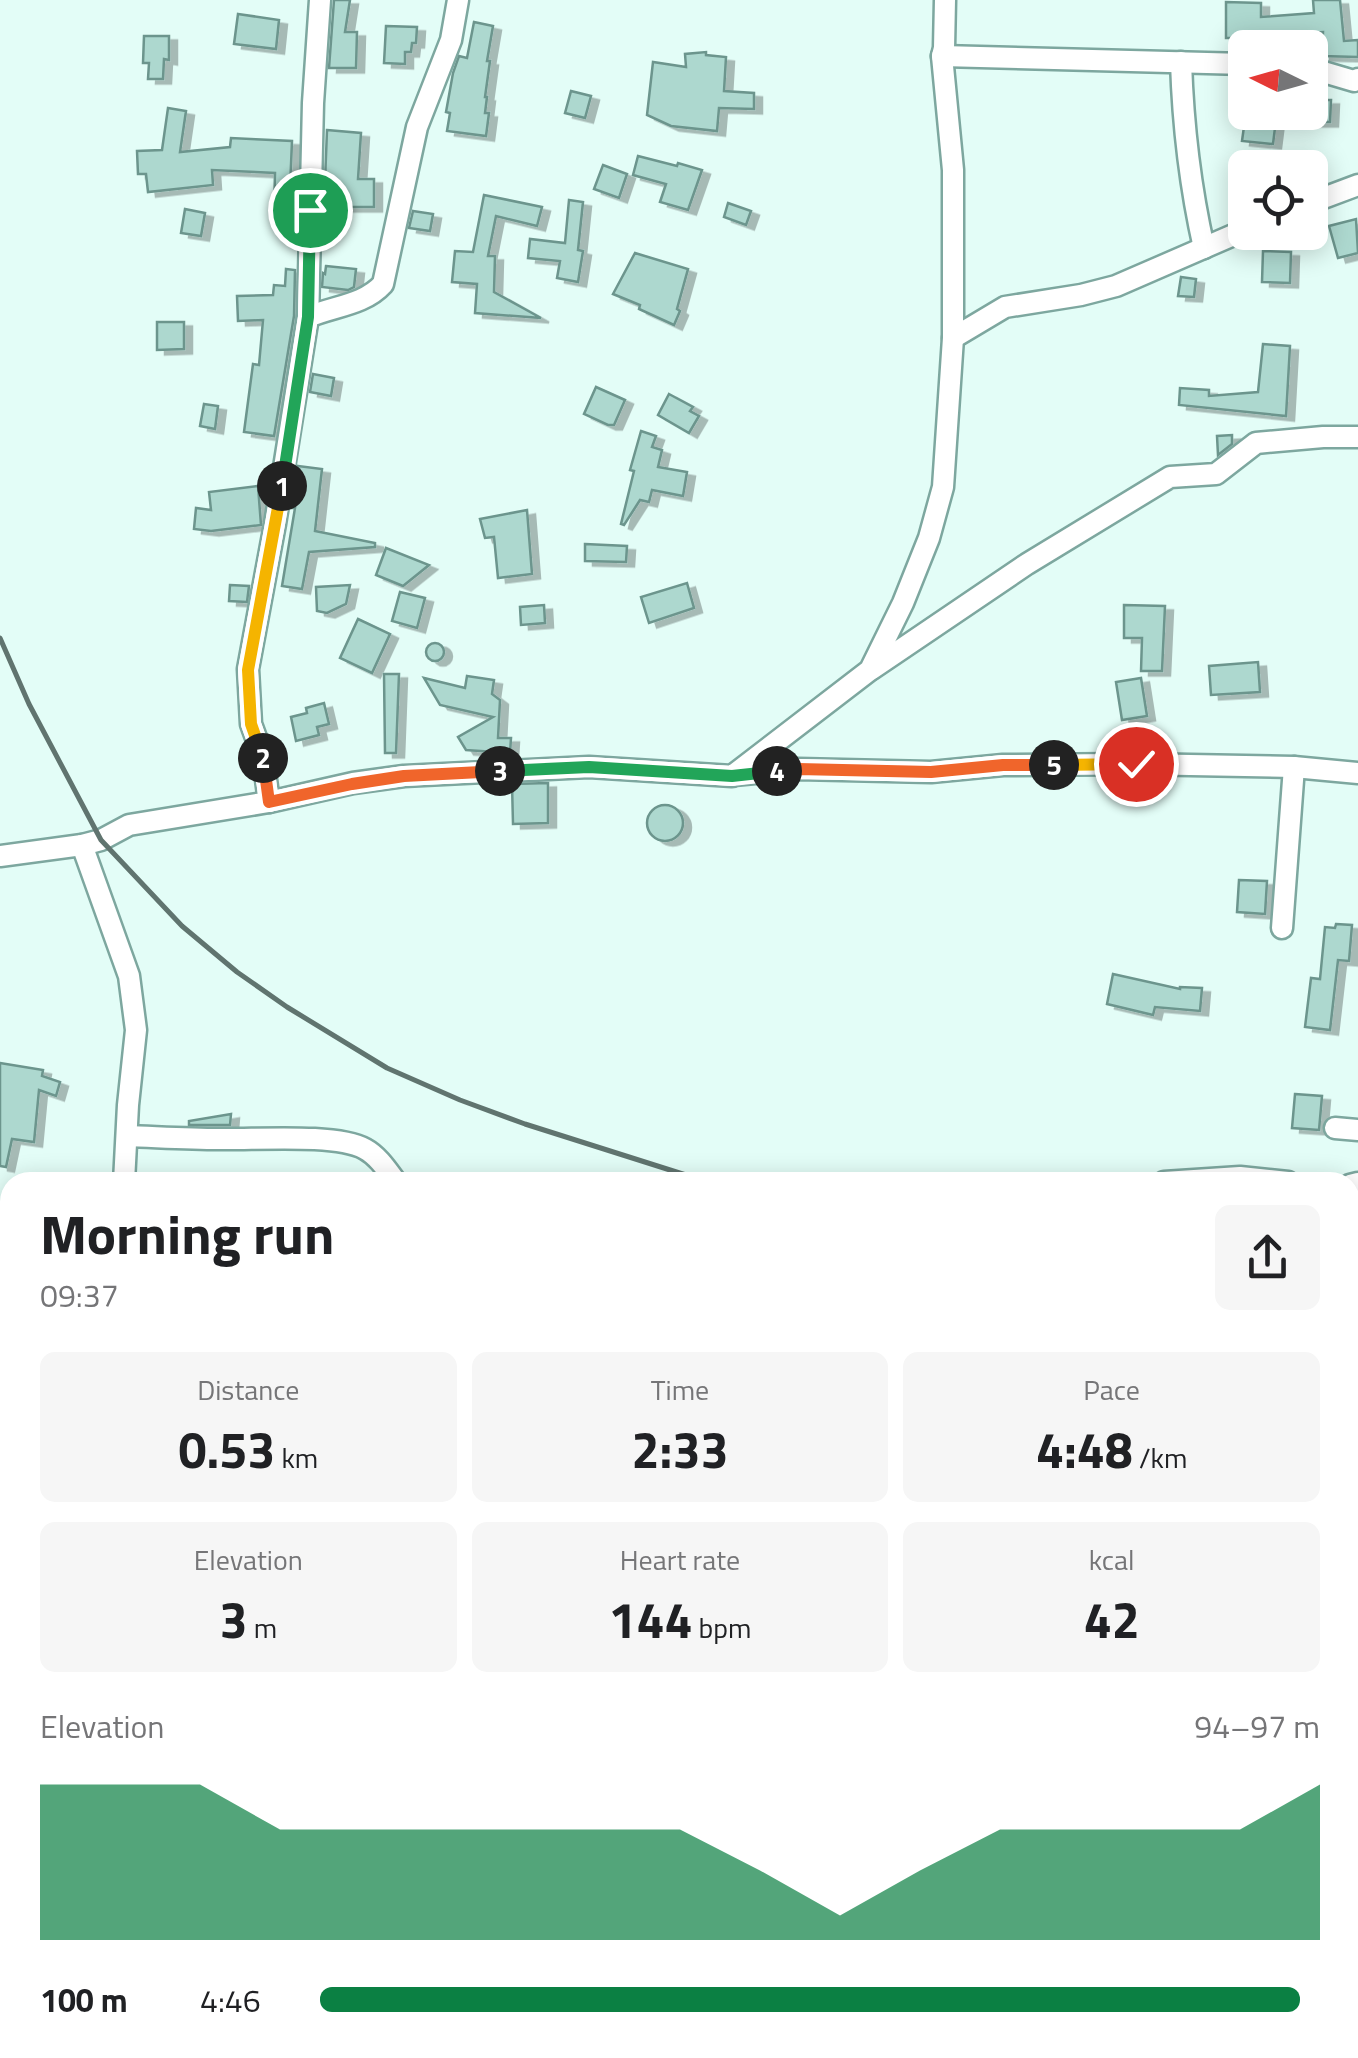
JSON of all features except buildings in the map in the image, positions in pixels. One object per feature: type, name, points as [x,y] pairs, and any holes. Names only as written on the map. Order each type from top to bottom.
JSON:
[{"type":"street","points":[[269,802],[263,757],[251,724],[248,670],[276,524],[308,317],[313,103],[320,0]]},
{"type":"street","points":[[308,317],[362,300],[383,284],[416,127],[451,40],[458,0]]},
{"type":"street","points":[[870,670],[929,538],[942,487],[953,338],[954,170],[942,56],[944,0]]},
{"type":"street","points":[[942,56],[1228,63]]},
{"type":"street","points":[[1180,62],[1192,198],[1204,248]]},
{"type":"street","points":[[1328,72],[1358,79]]},
{"type":"street","points":[[1328,196],[1358,185]]},
{"type":"street","points":[[953,338],[1004,308],[1116,286],[1228,237]]},
{"type":"street","points":[[732,776],[870,670],[1026,564],[1170,477],[1216,474],[1256,443],[1358,437]]},
{"type":"street","points":[[0,856],[82,845],[129,825],[404,776],[589,767],[732,776],[798,769],[931,772],[1003,765],[1136,764],[1294,767],[1358,773]]},
{"type":"street","points":[[1282,928],[1294,767]]},
{"type":"street","points":[[82,845],[129,976],[136,1030],[124,1172]]},
{"type":"street","points":[[1335,1128],[1358,1130]]},
{"type":"street","points":[[126,1136],[340,1142],[364,1148],[388,1172]]},
{"type":"railway","points":[[0,638],[29,704],[101,840],[182,926],[237,972],[387,1068],[525,1124],[676,1172]]},
{"type":"route","points":[[310,210],[308,317],[276,524],[248,670],[251,724],[263,757],[269,802],[404,776],[589,767],[732,776],[798,769],[931,772],[1003,765],[1136,764]]}]
